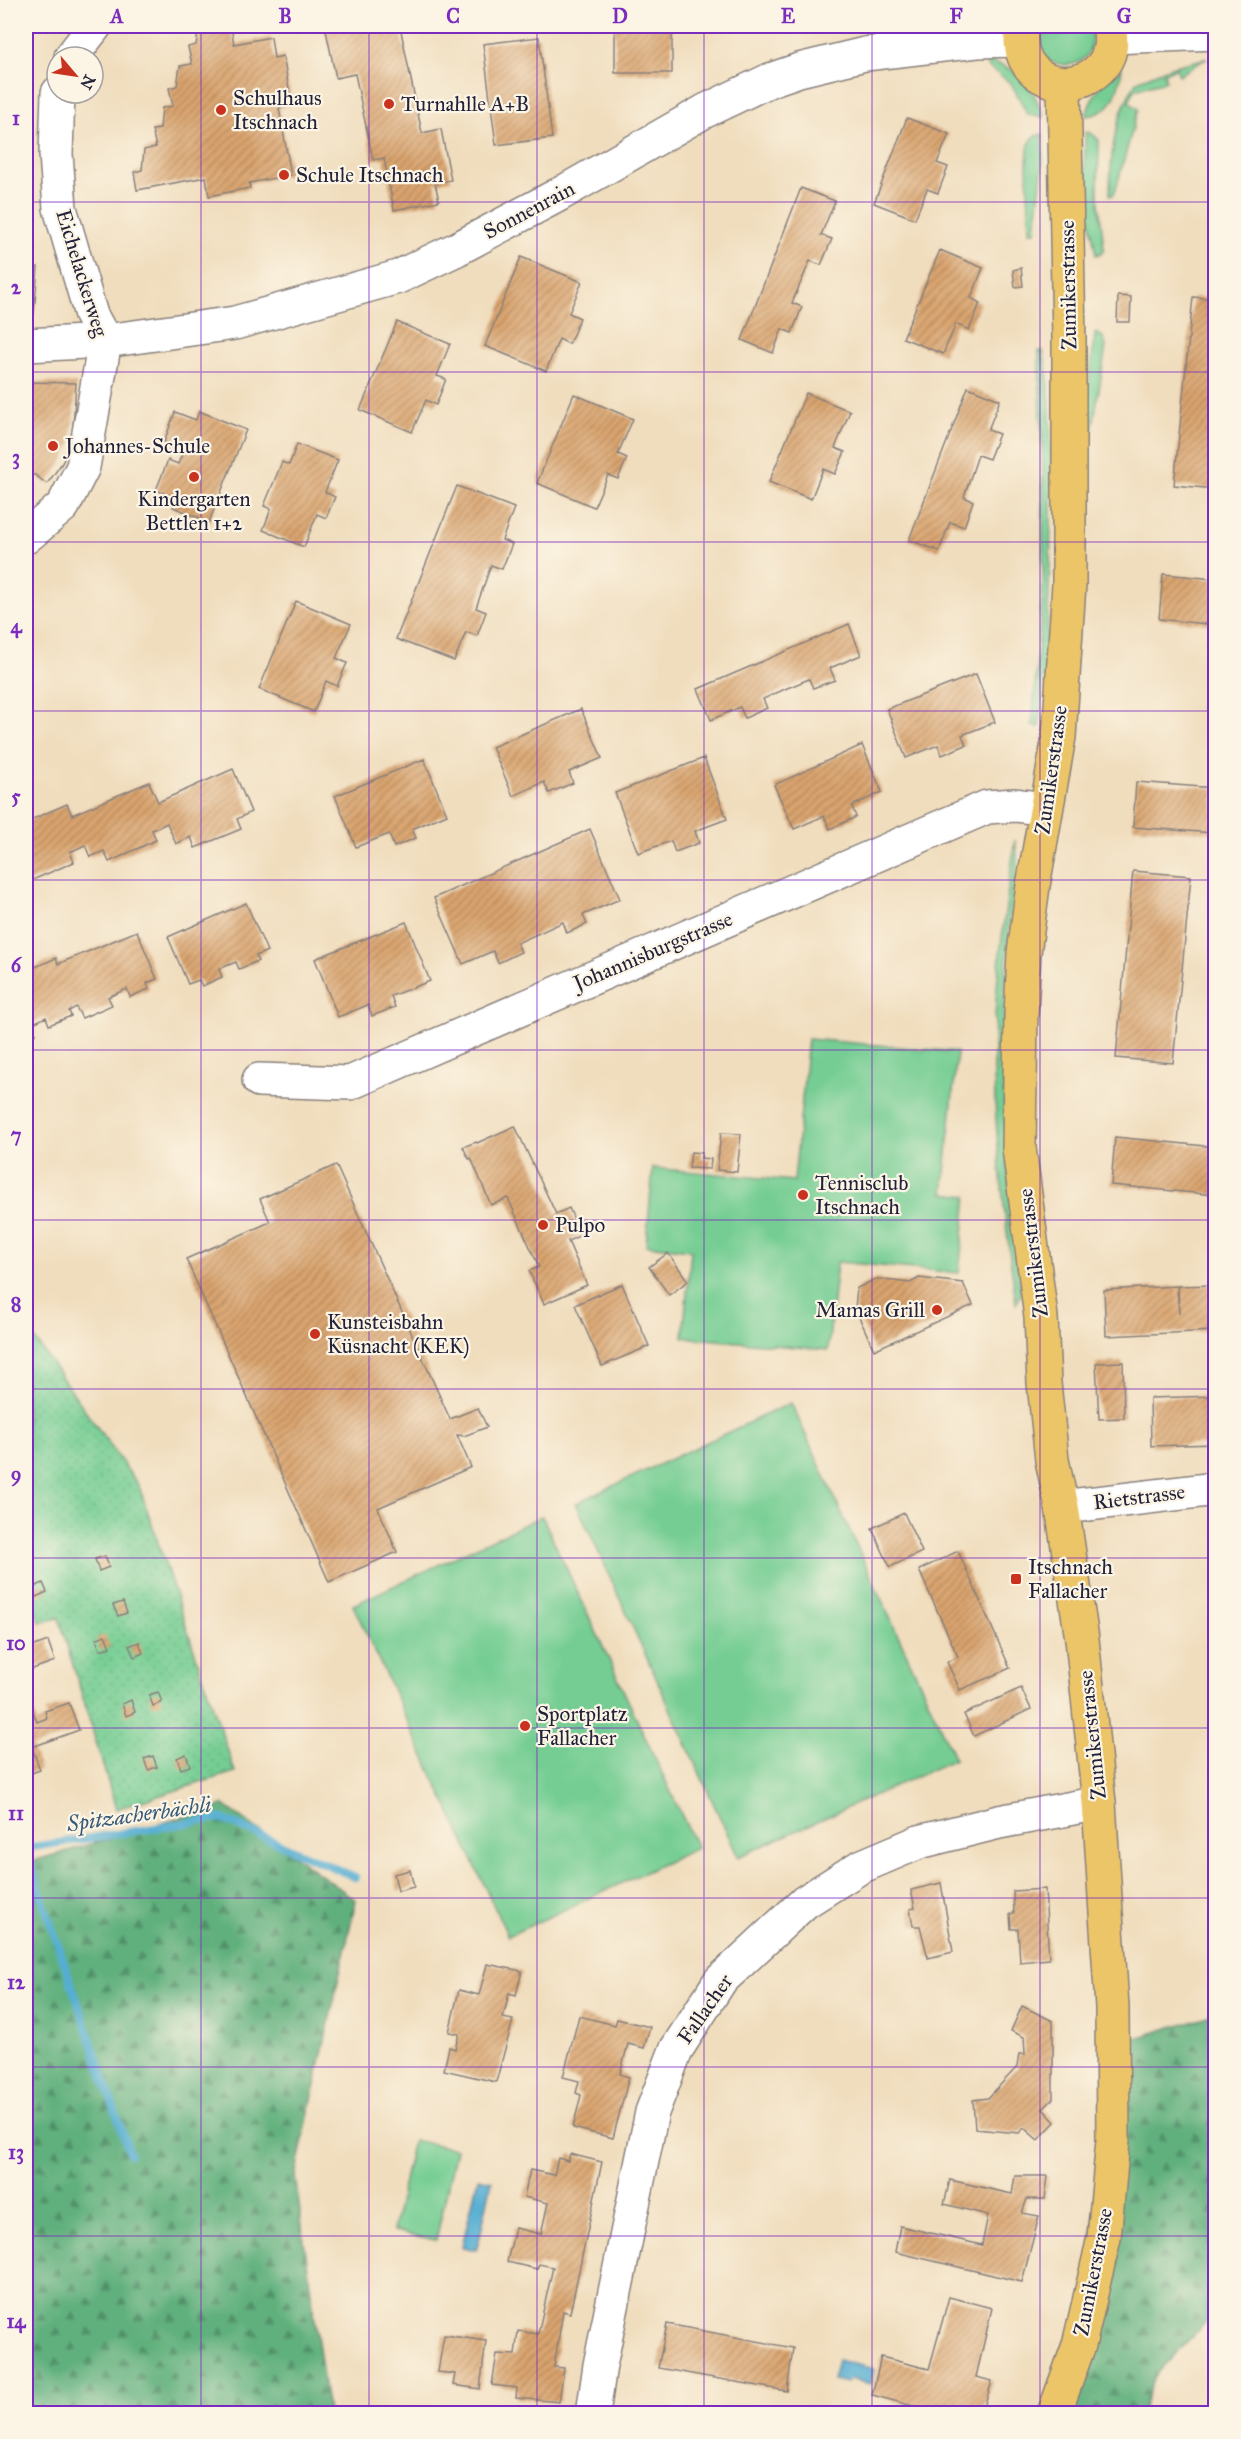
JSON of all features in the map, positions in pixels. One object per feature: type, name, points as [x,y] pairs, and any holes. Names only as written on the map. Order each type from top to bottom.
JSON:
[{"type":"main road","points":[[1021,33],[1023,56],[1033,71],[1048,80],[1064,84],[1083,81],[1098,71],[1108,55],[1110,31]]},
{"type":"main road","name":"Zumikerstrasse","points":[[1054,2414],[1079,2345],[1104,2238],[1113,2140],[1112,2007],[1099,1803],[1082,1639],[1062,1507],[1052,1460],[1044,1383],[1041,1317],[1019,1148],[1024,953],[1059,737],[1069,584],[1069,317],[1064,84]]},
{"type":"street","points":[[80,45],[95,26]]},
{"type":"street","points":[[1110,31],[1215,33]]},
{"type":"street","name":"Sonnenrain","points":[[26,345],[105,342],[235,323],[398,277],[560,195],[705,111],[770,80],[799,70],[866,54],[977,41],[1021,33]]},
{"type":"street","name":"Eichelackerweg","points":[[26,537],[63,506],[83,467],[105,342],[91,315],[60,208],[56,154],[58,105]]},
{"type":"street","name":"Johannisburgstrasse","points":[[259,1080],[350,1083],[987,807],[1015,805],[1046,809]]},
{"type":"street","name":"Rietstrasse","points":[[1062,1507],[1215,1489]]},
{"type":"street","name":"Fallacher","points":[[593,2414],[600,2365],[652,2112],[676,2050],[720,1981],[805,1902],[860,1866],[920,1842],[999,1822],[1099,1803]]},
{"type":"green space","points":[[1040,26],[1090,26],[1091,44],[1086,57],[1075,63],[1063,65],[1051,61],[1041,53],[1037,42]]},
{"type":"green space","points":[[1207,58],[1179,75],[1176,68],[1164,73],[1166,81],[1135,89],[1129,102],[1138,109],[1116,189],[1110,196],[1112,151],[1118,122],[1137,81],[1171,67]]},
{"type":"green space","points":[[986,62],[997,64],[1016,73],[1030,88],[1044,117],[1028,115],[1011,83],[988,67]]},
{"type":"green space","points":[[1122,69],[1113,100],[1102,111],[1086,116],[1091,101],[1099,89]]},
{"type":"green space","points":[[1085,132],[1091,133],[1099,140],[1098,194],[1104,248],[1103,252],[1096,255],[1085,191]]},
{"type":"green space","points":[[1043,134],[1043,164],[1035,231],[1030,232],[1027,175],[1029,145],[1032,139]]},
{"type":"green space","points":[[1095,333],[1103,337],[1106,346],[1089,451],[1082,457],[1085,410]]},
{"type":"green space","points":[[1039,351],[1043,351],[1049,395],[1051,534],[1045,663],[1039,727],[1032,726],[1043,587],[1043,474]]},
{"type":"green space","points":[[1015,840],[1017,867],[1004,1007],[1003,1079],[1006,1151],[1021,1293],[1016,1304],[998,1151],[994,1058],[998,976]]},
{"type":"green space","name":"Tennisclub Itschnach","points":[[808,1039],[957,1052],[943,1193],[967,1196],[959,1273],[837,1262],[828,1350],[683,1337],[691,1250],[646,1245],[653,1168],[794,1181]]},
{"type":"green space","points":[[26,1327],[139,1486],[235,1772],[116,1809],[59,1618],[40,1622],[26,1591]]},
{"type":"green space","points":[[791,1403],[955,1759],[738,1857],[576,1503]]},
{"type":"green space","name":"Sportplatz Fallacher","points":[[542,1516],[697,1848],[508,1936],[353,1605]]},
{"type":"green space","points":[[224,1805],[356,1900],[295,2176],[328,2413],[26,2413],[26,1863]]},
{"type":"green space","points":[[1215,2014],[1215,2312],[1155,2376],[1142,2413],[1054,2414],[1079,2345],[1116,2044]]},
{"type":"green space","points":[[413,2140],[456,2149],[436,2240],[393,2231]]},
{"type":"water","points":[[478,2178],[492,2181],[477,2250],[462,2247]]},
{"type":"water","points":[[838,2360],[874,2369],[871,2384],[849,2379],[847,2383],[833,2380]]},
{"type":"building","name":"Schulhaus Itschnach","points":[[199,26],[231,26],[234,44],[271,37],[274,58],[283,56],[292,105],[279,108],[291,175],[249,183],[250,188],[209,196],[206,177],[137,190],[134,172],[142,170],[144,150],[156,147],[152,130],[160,129],[162,108],[173,106],[169,88],[177,86],[180,66],[192,64],[188,47],[196,45]]},
{"type":"building","name":"Turnahlle A+B","points":[[325,26],[400,26],[422,133],[441,129],[451,180],[435,183],[439,201],[394,210],[384,158],[373,160],[355,74],[336,78]]},
{"type":"building","points":[[615,26],[672,26],[672,73],[615,73]]},
{"type":"building","points":[[539,37],[552,138],[496,145],[483,44]]},
{"type":"building","points":[[907,118],[949,134],[937,163],[948,167],[938,193],[927,189],[915,219],[874,203]]},
{"type":"building","points":[[801,188],[835,201],[821,235],[832,239],[821,265],[810,261],[792,303],[802,307],[792,333],[782,329],[773,353],[742,340]]},
{"type":"building","points":[[26,219],[31,219],[28,267],[38,267],[34,314],[26,313]]},
{"type":"building","points":[[940,250],[983,268],[971,298],[980,303],[969,330],[956,324],[943,354],[903,338]]},
{"type":"building","points":[[521,257],[582,282],[569,313],[580,318],[569,344],[559,339],[546,371],[485,346]]},
{"type":"building","points":[[1021,268],[1023,286],[1015,287],[1013,270]]},
{"type":"building","points":[[1118,296],[1131,297],[1130,322],[1117,322]]},
{"type":"building","points":[[1193,297],[1215,299],[1215,489],[1174,485]]},
{"type":"building","points":[[397,322],[450,344],[437,376],[446,379],[436,405],[426,400],[412,432],[360,410]]},
{"type":"building","points":[[26,382],[76,383],[72,442],[62,463],[47,484],[35,475],[26,475]]},
{"type":"building","points":[[968,387],[1000,400],[988,430],[999,434],[989,459],[978,455],[964,497],[973,501],[964,527],[950,522],[939,551],[909,540]]},
{"type":"building","points":[[806,393],[850,411],[835,448],[845,452],[835,474],[823,469],[811,499],[769,482]]},
{"type":"building","points":[[574,394],[633,419],[618,454],[627,458],[618,479],[608,475],[594,507],[537,483]]},
{"type":"building","name":"Kindergarten Bettlen 1+2","points":[[199,411],[246,430],[209,522],[173,507],[176,498],[156,490],[168,460],[178,464],[184,450],[164,442],[175,412],[196,420]]},
{"type":"building","points":[[297,444],[338,460],[325,492],[335,497],[326,518],[317,514],[304,547],[263,530],[271,509],[264,506],[282,462],[289,465]]},
{"type":"building","points":[[457,486],[514,508],[502,540],[512,544],[502,569],[491,565],[476,608],[486,612],[477,636],[466,632],[454,661],[396,639]]},
{"type":"building","points":[[1163,574],[1215,579],[1215,625],[1159,619]]},
{"type":"building","points":[[296,601],[351,624],[336,658],[347,663],[337,686],[326,681],[314,712],[259,689]]},
{"type":"building","points":[[849,624],[861,655],[830,668],[835,680],[813,688],[809,679],[763,699],[767,708],[745,718],[740,707],[711,720],[698,689]]},
{"type":"building","points":[[976,674],[995,722],[962,735],[966,745],[942,755],[938,745],[906,758],[887,709]]},
{"type":"building","points":[[581,709],[602,758],[569,772],[573,783],[549,793],[544,782],[513,796],[492,747]]},
{"type":"building","points":[[862,745],[882,792],[852,806],[856,817],[830,829],[824,816],[794,829],[774,785]]},
{"type":"building","points":[[704,758],[727,819],[695,831],[699,843],[675,852],[671,841],[638,853],[615,793]]},
{"type":"building","points":[[424,759],[447,814],[412,829],[416,838],[394,847],[389,834],[356,847],[335,796]]},
{"type":"building","points":[[233,769],[251,812],[237,819],[241,829],[195,848],[191,837],[176,844],[167,823],[152,830],[156,840],[109,862],[104,851],[90,857],[85,845],[70,852],[74,862],[28,882],[26,877],[26,822],[67,804],[72,815],[149,782],[158,802]]},
{"type":"building","points":[[1136,782],[1215,788],[1213,833],[1133,827]]},
{"type":"building","points":[[590,829],[620,899],[583,915],[587,924],[567,933],[563,922],[517,943],[521,952],[498,963],[493,951],[463,964],[434,898]]},
{"type":"building","points":[[1133,871],[1191,876],[1173,1063],[1116,1058]]},
{"type":"building","points":[[246,903],[267,951],[256,956],[258,961],[239,969],[236,962],[219,969],[222,977],[202,986],[199,980],[188,984],[168,937]]},
{"type":"building","points":[[406,922],[430,981],[391,996],[395,1007],[372,1016],[368,1005],[338,1017],[315,959]]},
{"type":"building","points":[[137,931],[157,979],[147,983],[149,989],[130,997],[127,989],[108,997],[112,1005],[82,1018],[76,1007],[69,1011],[71,1016],[49,1025],[46,1017],[31,1024],[36,1034],[26,1038],[26,971],[56,958],[58,964]]},
{"type":"building","points":[[515,1126],[556,1214],[569,1208],[581,1235],[568,1241],[587,1285],[544,1304],[529,1271],[539,1267],[508,1198],[491,1205],[471,1158],[469,1159],[463,1147]]},
{"type":"building","points":[[721,1133],[741,1134],[737,1172],[717,1170]]},
{"type":"building","points":[[1115,1137],[1215,1147],[1215,1195],[1111,1185]]},
{"type":"building","points":[[691,1152],[702,1153],[701,1158],[711,1159],[710,1169],[689,1168]]},
{"type":"building","name":"Kunsteisbahn Küsnacht (KEK)","points":[[336,1165],[450,1419],[478,1408],[487,1427],[464,1436],[457,1435],[471,1467],[378,1508],[397,1552],[329,1582],[186,1259],[270,1222],[260,1199]]},
{"type":"building","points":[[668,1253],[688,1281],[669,1295],[649,1267]]},
{"type":"building","points":[[919,1278],[963,1283],[973,1305],[874,1350],[855,1308],[857,1288],[876,1279],[910,1283]]},
{"type":"building","points":[[622,1284],[649,1346],[602,1366],[575,1305]]},
{"type":"building","points":[[1215,1285],[1215,1331],[1106,1336],[1104,1290],[1177,1286],[1179,1314],[1178,1286]]},
{"type":"building","points":[[1123,1362],[1124,1418],[1099,1419],[1096,1363]]},
{"type":"building","points":[[1215,1396],[1215,1444],[1151,1446],[1150,1398]]},
{"type":"building","points":[[904,1513],[922,1552],[890,1567],[872,1528]]},
{"type":"building","points":[[958,1551],[1010,1668],[960,1690],[947,1662],[958,1657],[919,1570]]},
{"type":"building","points":[[105,1556],[109,1567],[99,1571],[95,1559]]},
{"type":"building","points":[[43,1583],[47,1592],[36,1597],[32,1588]]},
{"type":"building","points":[[123,1602],[127,1613],[118,1616],[113,1605]]},
{"type":"building","points":[[105,1635],[110,1647],[100,1650],[96,1639]]},
{"type":"building","points":[[48,1641],[55,1661],[30,1670],[26,1649]]},
{"type":"building","points":[[139,1642],[143,1653],[134,1657],[129,1646]]},
{"type":"building","points":[[1021,1688],[1031,1709],[974,1736],[964,1714]]},
{"type":"building","points":[[26,1691],[37,1722],[47,1718],[45,1711],[69,1703],[79,1730],[32,1747],[40,1770],[26,1775]]},
{"type":"building","points":[[158,1692],[162,1702],[153,1706],[149,1695]]},
{"type":"building","points":[[131,1700],[135,1712],[126,1716],[122,1704]]},
{"type":"building","points":[[186,1754],[190,1766],[181,1769],[177,1758]]},
{"type":"building","points":[[153,1756],[157,1767],[148,1770],[144,1759]]},
{"type":"building","points":[[410,1870],[414,1887],[398,1891],[394,1874]]},
{"type":"building","points":[[941,1883],[953,1952],[928,1958],[920,1926],[913,1926],[910,1909],[915,1908],[911,1890]]},
{"type":"building","points":[[1045,1889],[1049,1959],[1020,1962],[1018,1929],[1011,1929],[1010,1914],[1014,1913],[1013,1891]]},
{"type":"building","points":[[487,1964],[522,1971],[516,1995],[509,1993],[503,2018],[513,2020],[496,2082],[444,2070],[449,2047],[455,2049],[459,2034],[449,2032],[459,1990],[479,1995]]},
{"type":"building","points":[[1022,2006],[1053,2021],[1053,2099],[1043,2109],[1055,2122],[1038,2140],[1024,2128],[1019,2133],[975,2129],[973,2100],[988,2098],[1017,2067],[1019,2054],[1025,2054],[1024,2037],[1011,2031]]},
{"type":"building","points":[[579,2016],[615,2025],[617,2019],[650,2027],[644,2048],[628,2044],[620,2074],[629,2077],[613,2138],[573,2128],[581,2095],[576,2093],[579,2081],[563,2077]]},
{"type":"building","points":[[570,2154],[602,2162],[570,2313],[563,2311],[554,2367],[564,2368],[559,2402],[516,2398],[517,2388],[492,2385],[497,2354],[515,2355],[518,2331],[538,2334],[553,2267],[539,2264],[537,2269],[507,2262],[515,2228],[541,2234],[548,2203],[524,2197],[530,2170],[554,2175],[558,2158],[568,2161]]},
{"type":"building","points":[[1015,2176],[1048,2176],[1045,2199],[1027,2199],[1022,2213],[1039,2216],[1022,2282],[895,2252],[900,2226],[982,2245],[988,2215],[944,2204],[950,2180],[1012,2194]]},
{"type":"building","points":[[949,2297],[992,2308],[976,2377],[992,2381],[982,2414],[943,2414],[872,2395],[881,2357],[929,2369]]},
{"type":"building","points":[[667,2324],[793,2348],[787,2391],[658,2368]]},
{"type":"building","points":[[444,2335],[486,2341],[480,2389],[453,2385],[455,2374],[438,2372]]},
{"type":"waterway","name":"Spitzacherbächli","points":[[26,1848],[220,1818],[355,1877]]},
{"type":"waterway","points":[[26,1852],[130,2154]]},
{"type":"place","name":"Turnahlle A+B","points":[[389,104]]},
{"type":"place","name":"Schulhaus Itschnach","points":[[221,110]]},
{"type":"place","name":"Schule Itschnach","points":[[284,175]]},
{"type":"place","name":"Johannes-Schule","points":[[53,446]]},
{"type":"place","name":"Kindergarten Bettlen 1+2","points":[[194,477]]},
{"type":"place","name":"Tennisclub Itschnach","points":[[803,1195]]},
{"type":"place","name":"Pulpo","points":[[543,1225]]},
{"type":"place","name":"Mamas Grill","points":[[937,1310]]},
{"type":"place","name":"Kunsteisbahn Küsnacht (KEK)","points":[[315,1334]]},
{"type":"place","name":"Itschnach Fallacher","points":[[1016,1579]]},
{"type":"place","name":"Sportplatz Fallacher","points":[[525,1726]]}]
